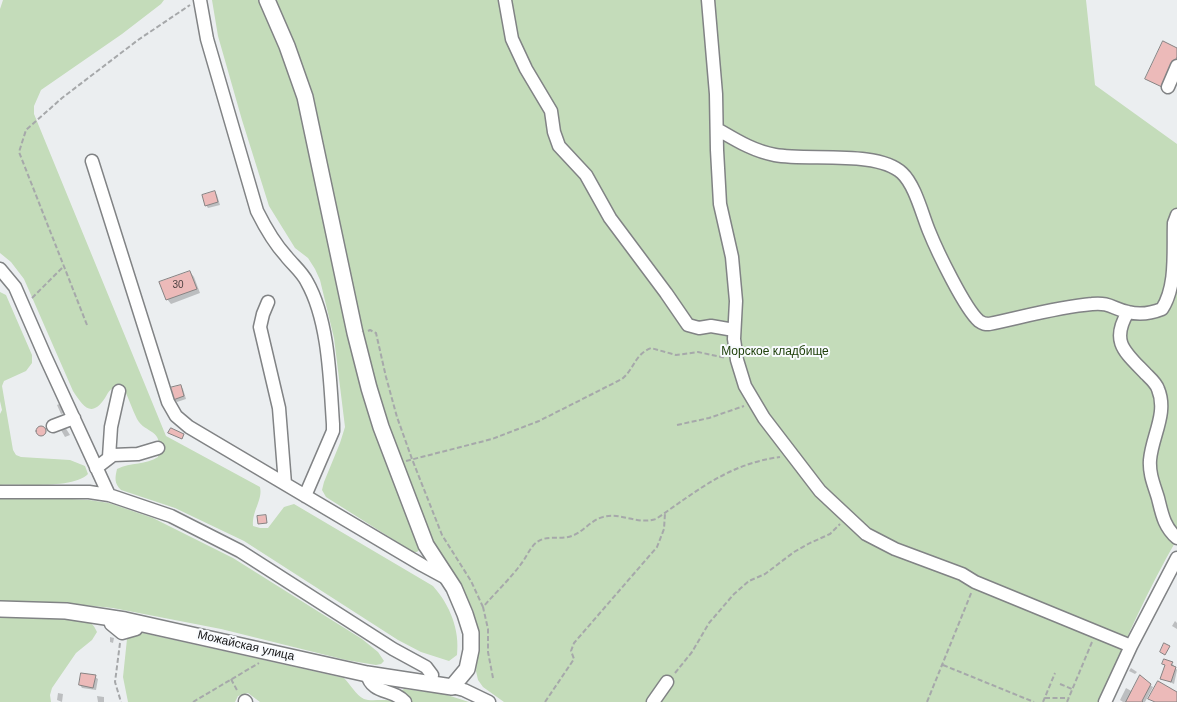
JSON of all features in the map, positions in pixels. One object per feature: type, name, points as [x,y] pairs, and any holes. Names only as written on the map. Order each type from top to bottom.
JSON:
[{"type":"main road","points":[[267,0],[287,46],[305,97],[369,388],[394,464],[426,544],[454,588],[471,634],[471,650],[467,668],[452,687]]},
{"type":"main road","name":"Можайская улица","points":[[0,609],[66,611],[109,617],[367,674],[452,687]]},
{"type":"street","points":[[505,0],[512,40],[551,111],[554,132],[559,146],[586,175],[610,218],[688,325],[699,328],[711,326],[734,330]]},
{"type":"street","points":[[708,0],[716,94],[720,204],[732,257],[736,301],[734,330],[737,360],[744,386],[753,403],[820,491],[866,534],[895,549],[954,571],[975,582],[1131,646]]},
{"type":"street","points":[[196,2],[257,211],[265,227],[285,256],[300,270],[308,283],[319,314],[327,350],[334,424],[333,431],[305,496]]},
{"type":"street","points":[[1168,87],[1177,66]]},
{"type":"street","points":[[716,129],[747,147],[768,153],[876,161],[902,173],[909,182],[930,234],[964,300],[977,319],[983,324],[1092,303],[1109,304],[1128,312],[1156,312],[1162,309],[1172,296],[1175,274],[1174,223],[1177,215]]},
{"type":"street","points":[[92,161],[173,412],[183,422],[446,578]]},
{"type":"street","points":[[0,269],[15,287],[56,388],[74,418],[109,495]]},
{"type":"street","points":[[268,302],[260,327],[279,408],[286,484]]},
{"type":"street","points":[[1128,312],[1121,323],[1118,335],[1120,344],[1126,353],[1158,388],[1162,403],[1150,459],[1150,473],[1162,519],[1170,532],[1177,538]]},
{"type":"street","points":[[109,457],[111,427],[119,391]]},
{"type":"street","points":[[53,426],[74,418]]},
{"type":"street","points":[[96,468],[109,457],[119,454],[138,454],[158,448]]},
{"type":"street","points":[[0,492],[89,492],[109,495],[170,516],[240,550],[393,649],[426,666],[432,675],[429,684]]},
{"type":"street","points":[[1105,702],[1131,646],[1177,558]]},
{"type":"street","points":[[109,617],[111,624],[122,633],[136,629],[140,623]]},
{"type":"street","points":[[367,674],[373,687],[399,696],[405,702]]},
{"type":"street","points":[[652,702],[667,682]]},
{"type":"street","name":"Можайская улица","points":[[452,687],[464,690],[489,702]]},
{"type":"path","points":[[87,325],[19,152],[26,130],[62,98],[123,51],[196,2]]},
{"type":"path","points":[[23,304],[38,294],[64,266]]},
{"type":"path","points":[[356,333],[370,330],[376,333],[390,393],[412,459],[442,535],[471,581],[483,607],[488,629],[488,652],[493,678]]},
{"type":"path","points":[[394,464],[492,439],[539,422],[622,379],[638,356],[651,348],[676,354],[698,352],[737,360]]},
{"type":"path","points":[[676,425],[709,418],[753,403]]},
{"type":"path","points":[[483,607],[520,566],[536,543],[548,537],[567,538],[575,535],[590,523],[602,517],[620,516],[636,521],[650,521],[718,477],[748,464],[792,455]]},
{"type":"path","points":[[544,702],[574,659],[570,651],[574,644],[656,547],[664,529],[665,513]]},
{"type":"path","points":[[667,682],[692,652],[709,623],[734,594],[749,581],[765,574],[794,552],[830,534],[847,516]]},
{"type":"path","points":[[927,702],[975,582]]},
{"type":"path","points":[[1067,702],[1097,631]]},
{"type":"path","points":[[122,633],[115,682],[122,702]]},
{"type":"path","points":[[193,702],[230,679],[256,666],[267,651]]},
{"type":"path","points":[[942,664],[1034,702]]},
{"type":"path","points":[[1043,702],[1055,673]]},
{"type":"path","points":[[230,679],[245,701]]},
{"type":"path","points":[[1060,684],[1072,689]]},
{"type":"path","points":[[1045,698],[1069,698]]},
{"type":"green space","points":[[3,0],[164,0],[122,34],[41,90],[34,106],[34,114],[166,436],[260,487],[261,492],[254,515],[253,526],[268,528],[284,507],[294,504],[433,586],[449,610],[457,636],[457,655],[449,661],[421,652],[398,640],[244,541],[175,508],[121,490],[117,485],[117,469],[158,457],[159,441],[137,419],[124,389],[115,388],[109,391],[96,408],[88,408],[80,401],[73,391],[24,279],[11,262],[0,253],[0,9]]},
{"type":"green space","points":[[212,0],[260,0],[281,49],[299,99],[374,429],[419,545],[417,552],[413,552],[326,497],[322,490],[345,427],[334,338],[320,280],[315,269],[308,258],[295,248],[269,206],[218,36]]},
{"type":"green space","name":"Морское кладбище","points":[[276,0],[1086,0],[1095,85],[1177,144],[1177,539],[1135,619],[1099,702],[504,702],[483,687],[478,680],[476,671],[479,633],[473,610],[461,584],[432,540],[385,419],[374,382],[312,94]]},
{"type":"green space","points":[[0,292],[6,295],[32,355],[32,363],[26,371],[4,381],[2,386],[13,450],[16,455],[21,457],[70,460],[85,466],[88,474],[81,479],[59,484],[0,485],[0,414],[2,410],[0,401]]},
{"type":"green space","points":[[35,497],[109,503],[153,518],[233,558],[362,639],[378,652],[384,661],[376,665],[346,660],[221,629],[113,608],[73,604],[0,601],[0,499]]},
{"type":"green space","points":[[0,618],[73,619],[90,623],[96,629],[97,632],[92,640],[76,653],[52,688],[51,702],[0,702]]},
{"type":"green space","points":[[143,633],[344,678],[364,699],[396,702],[260,702],[248,693],[238,696],[235,702],[128,702],[123,677],[127,639]]},
{"type":"green space","points":[[404,689],[444,694],[469,702],[411,702],[401,691]]},
{"type":"building","points":[[1163,41],[1177,48],[1177,57],[1162,87],[1145,79]]},
{"type":"building","points":[[215,191],[218,202],[205,206],[202,195]]},
{"type":"building","points":[[190,271],[197,289],[166,300],[159,282]]},
{"type":"building","points":[[181,385],[184,396],[173,400],[169,388]]},
{"type":"building","points":[[39,426],[43,426],[46,431],[45,435],[39,436],[36,433],[36,429]]},
{"type":"building","points":[[171,428],[184,434],[182,439],[168,433]]},
{"type":"building","points":[[266,515],[267,523],[258,524],[257,516]]},
{"type":"building","points":[[1164,643],[1170,646],[1165,655],[1160,652]]},
{"type":"building","points":[[1164,659],[1173,662],[1171,665],[1176,667],[1171,682],[1160,679],[1165,665],[1162,664]]},
{"type":"building","points":[[81,673],[96,675],[93,688],[79,685]]},
{"type":"building","points":[[1140,675],[1151,684],[1143,702],[1126,702]]},
{"type":"building","points":[[1158,681],[1177,692],[1177,702],[1155,702],[1148,699]]}]
